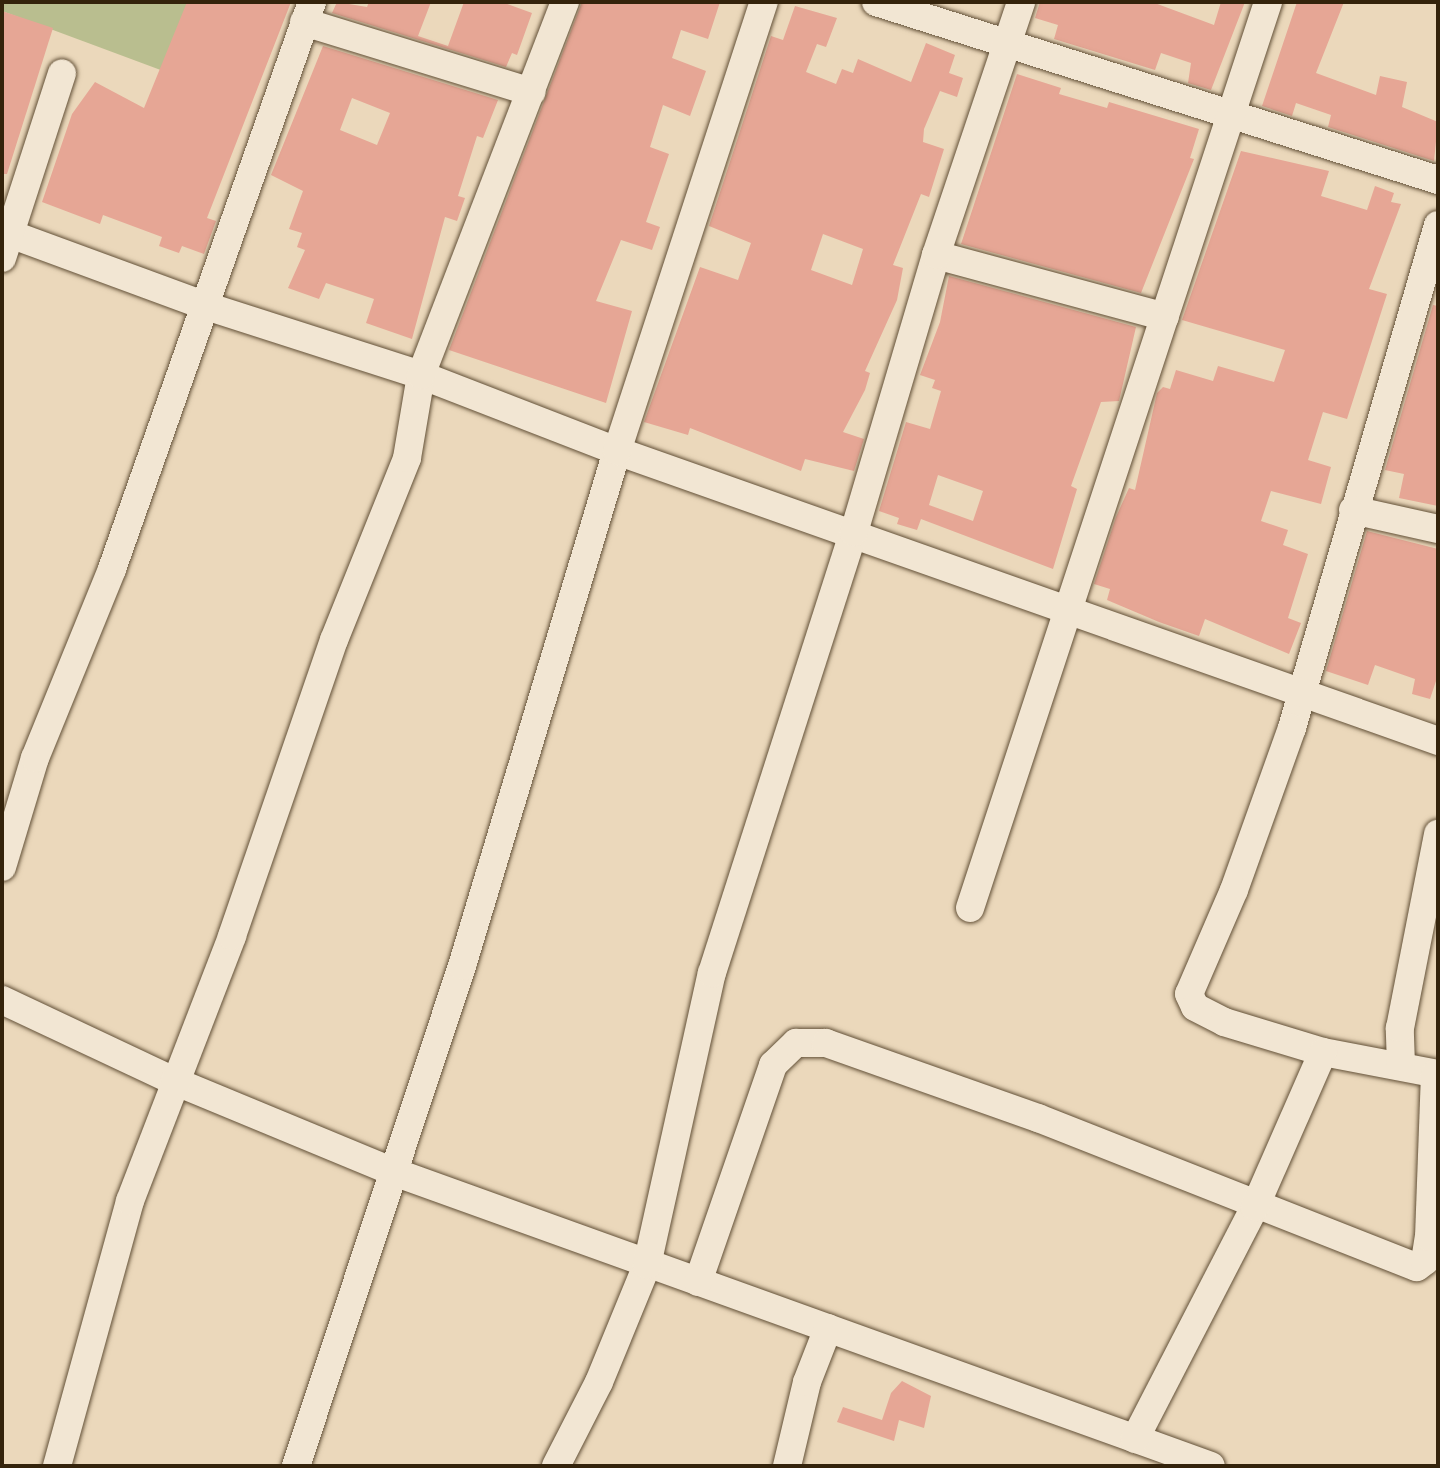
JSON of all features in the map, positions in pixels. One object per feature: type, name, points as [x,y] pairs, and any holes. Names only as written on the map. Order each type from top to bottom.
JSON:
[{"type":"street","points":[[57,1466],[130,1201],[232,936],[334,640],[407,458],[421,375],[565,2]]},
{"type":"street","points":[[296,1466],[467,952],[617,451],[764,2]]},
{"type":"street","points":[[876,2],[1438,180]]},
{"type":"street","points":[[556,1466],[599,1382],[647,1265],[712,973],[854,532],[936,255],[1021,2]]},
{"type":"street","points":[[970,908],[1268,2]]},
{"type":"street","points":[[2,867],[35,758],[112,569],[308,12],[531,92]]},
{"type":"street","points":[[62,73],[5,241],[421,375],[617,451],[854,532],[1299,695],[1438,741]]},
{"type":"street","points":[[698,1282],[773,1065],[796,1043],[826,1043],[1038,1118],[1255,1207],[1417,1267],[1425,1261],[1429,1237],[1437,1074],[1323,1052],[1224,1022],[1195,1007],[1189,994],[1234,890],[1292,728],[1299,695],[1438,225]]},
{"type":"street","points":[[936,255],[1165,317]]},
{"type":"street","points":[[1353,510],[1438,529]]},
{"type":"street","points":[[1401,1065],[1400,1028],[1438,834]]},
{"type":"street","points":[[2,1000],[174,1081],[394,1172],[1211,1466]]},
{"type":"street","points":[[1135,1439],[1255,1207],[1323,1052]]},
{"type":"street","points":[[787,1466],[807,1382],[828,1328]]},
{"type":"green space","points":[[2,2],[189,2],[166,72],[2,11]]},
{"type":"building","points":[[187,2],[291,2],[207,218],[216,221],[204,254],[182,246],[179,253],[159,246],[162,237],[103,215],[100,224],[42,202],[72,114],[95,82],[144,108]]},
{"type":"building","points":[[337,2],[367,7],[369,2],[431,2],[418,36],[448,46],[464,2],[502,2],[532,13],[517,55],[512,53],[506,67],[332,13]]},
{"type":"building","points":[[582,2],[720,2],[708,39],[681,30],[672,58],[706,71],[690,116],[663,105],[650,147],[669,154],[646,222],[660,227],[652,250],[621,240],[596,301],[632,311],[606,403],[449,350]]},
{"type":"building","points":[[1040,2],[1152,2],[1214,25],[1221,2],[1245,2],[1211,90],[1188,83],[1191,63],[1161,53],[1155,70],[1054,39],[1058,25],[1035,18]]},
{"type":"building","points":[[1297,2],[1344,2],[1316,73],[1376,95],[1380,76],[1407,82],[1402,107],[1438,122],[1434,161],[1328,127],[1331,115],[1296,103],[1292,116],[1262,106]]},
{"type":"building","points":[[795,6],[837,18],[826,47],[817,44],[806,72],[836,84],[842,69],[853,73],[858,59],[911,82],[926,43],[955,55],[949,73],[963,78],[957,97],[940,91],[924,129],[923,142],[944,149],[929,197],[921,194],[893,265],[903,268],[897,300],[865,371],[870,373],[865,390],[843,432],[864,439],[854,471],[805,459],[801,471],[690,428],[688,435],[644,422],[700,267],[738,280],[751,243],[709,226],[771,36],[783,40]],"holes":[[[823,234],[863,249],[852,285],[811,270]]]},
{"type":"building","points":[[2,11],[53,28],[7,174],[2,174]]},
{"type":"building","points":[[323,46],[498,100],[483,138],[477,136],[458,196],[465,198],[457,221],[445,217],[412,339],[366,323],[374,299],[326,283],[319,299],[288,288],[305,250],[297,247],[302,233],[289,229],[303,191],[271,175]],"holes":[[[352,98],[390,113],[377,145],[340,130]]]},
{"type":"building","points":[[1017,74],[1061,88],[1059,94],[1107,108],[1109,102],[1199,129],[1190,158],[1194,159],[1141,293],[961,244]]},
{"type":"building","points":[[1241,151],[1329,171],[1321,196],[1367,210],[1375,186],[1394,193],[1391,202],[1401,204],[1369,289],[1387,294],[1347,419],[1323,412],[1308,460],[1331,467],[1321,504],[1271,491],[1261,521],[1288,530],[1283,545],[1308,554],[1288,618],[1301,623],[1289,654],[1205,619],[1199,636],[1159,622],[1107,600],[1110,589],[1094,584],[1116,517],[1129,488],[1135,490],[1157,393],[1163,387],[1170,389],[1176,370],[1213,381],[1218,366],[1274,382],[1285,350],[1182,320]]},
{"type":"building","points":[[949,276],[1136,327],[1119,401],[1101,402],[1071,486],[1077,489],[1053,569],[921,519],[917,530],[897,524],[899,518],[879,511],[906,422],[930,429],[941,391],[932,388],[935,380],[920,375],[940,322]],"holes":[[[938,475],[983,491],[973,521],[929,505]]]},
{"type":"building","points":[[1433,305],[1438,306],[1438,506],[1399,498],[1404,474],[1385,470]]},
{"type":"building","points":[[1367,531],[1438,549],[1438,675],[1430,699],[1412,694],[1415,679],[1375,665],[1368,685],[1326,671]]},
{"type":"building","points":[[902,1381],[931,1396],[924,1428],[899,1420],[894,1441],[837,1422],[843,1407],[882,1420],[891,1393]]}]
